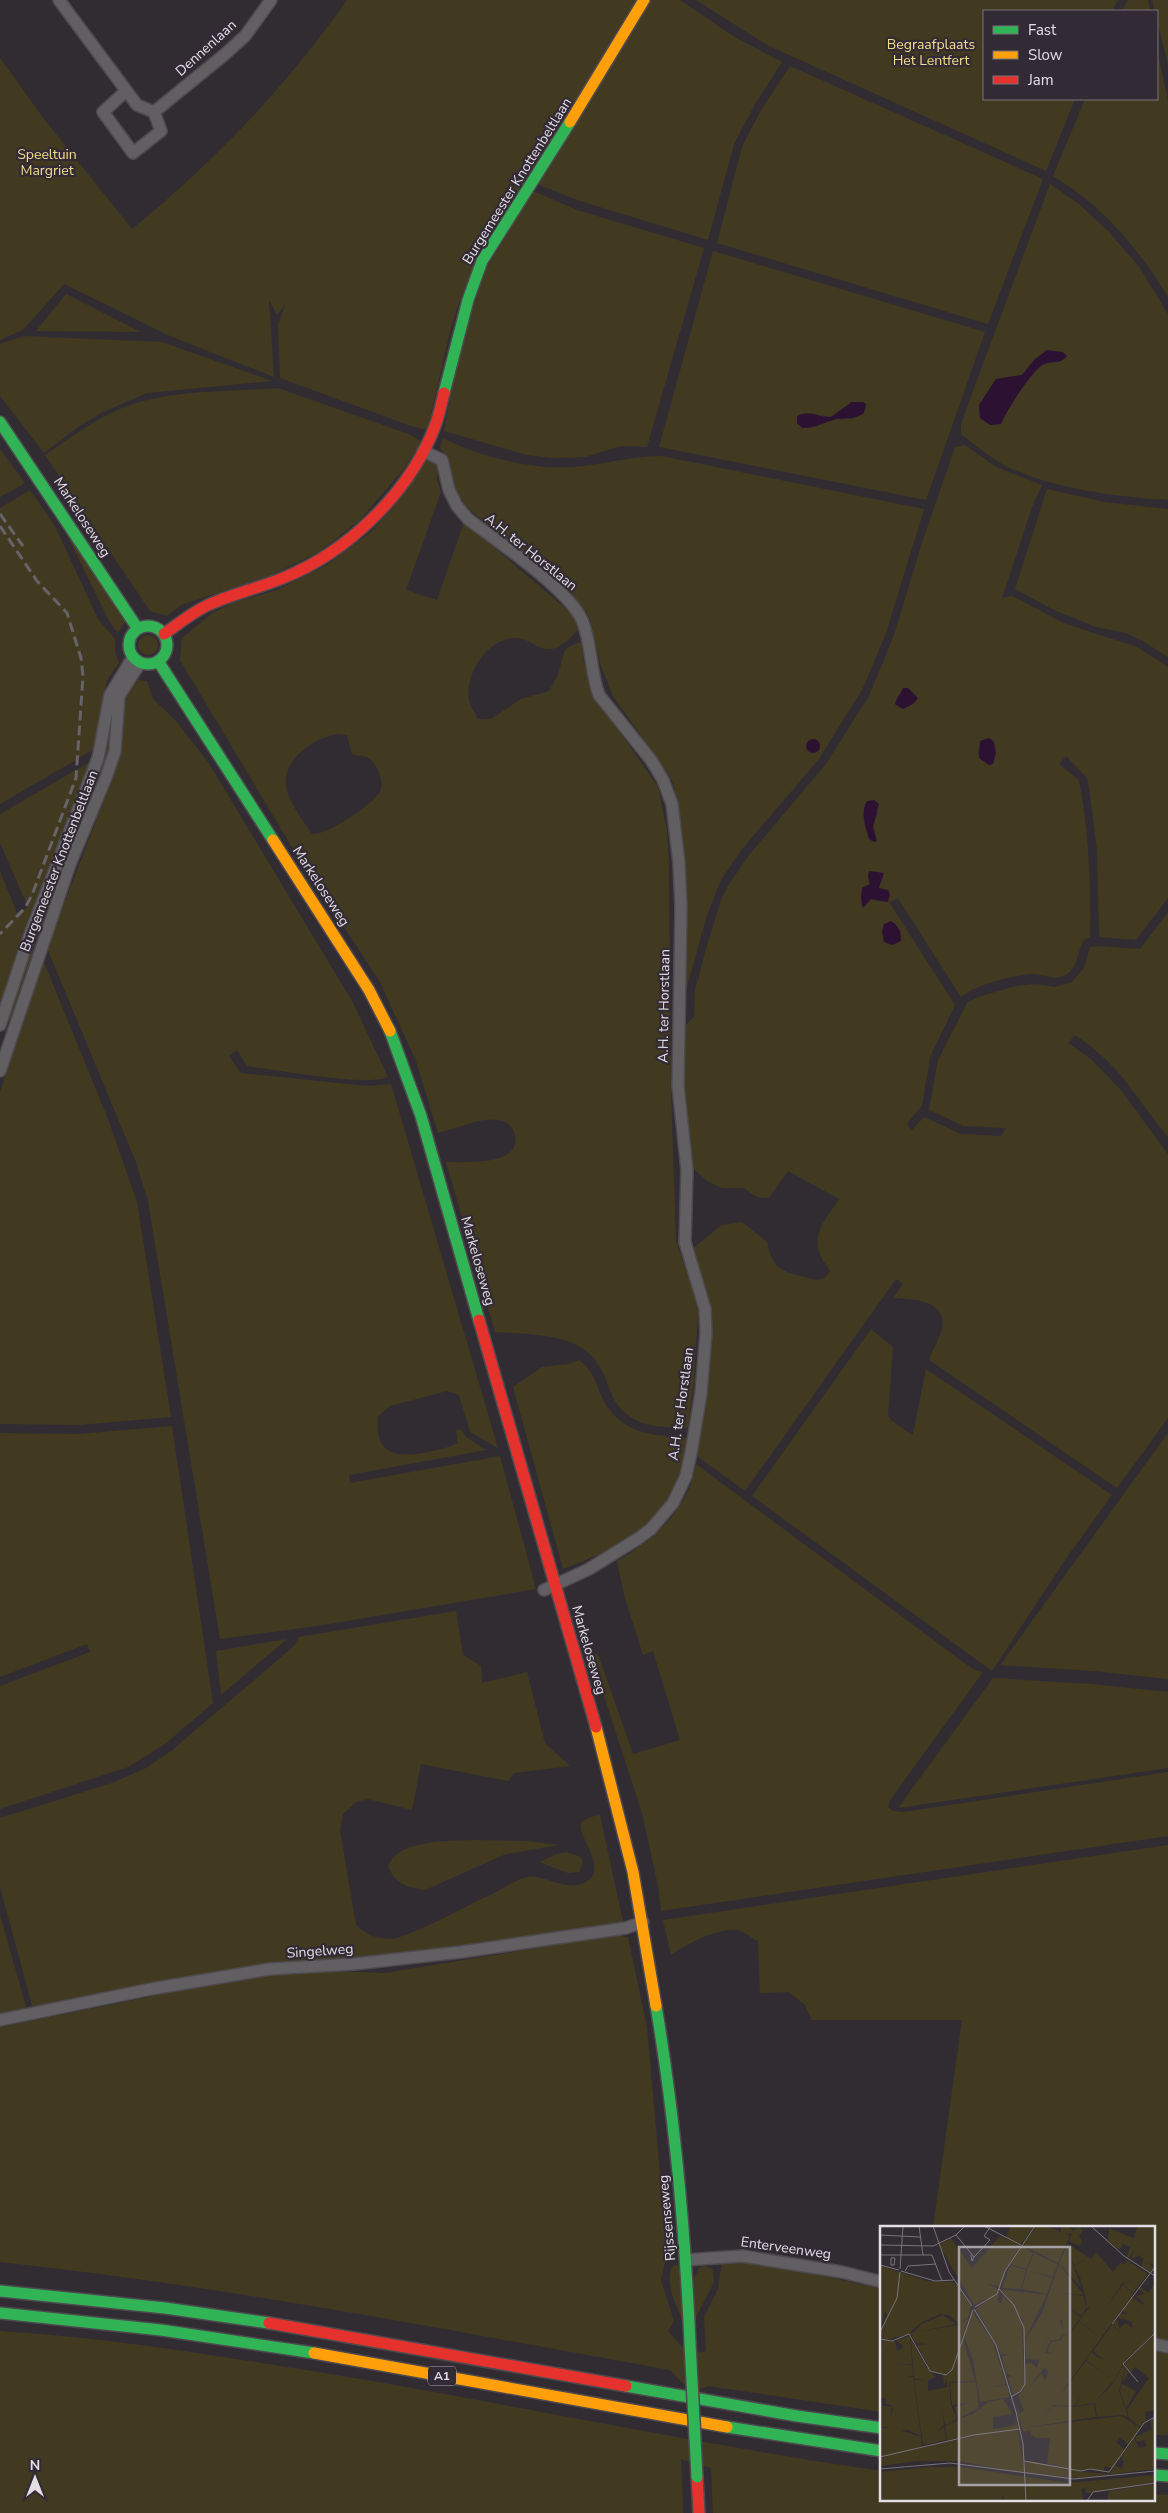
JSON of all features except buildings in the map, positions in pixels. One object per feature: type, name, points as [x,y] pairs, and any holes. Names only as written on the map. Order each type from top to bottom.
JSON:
[{"type":"main road","name":"Burgemeester Knottenbeltlaan","points":[[164,634],[207,605],[284,578],[340,548],[382,510],[395,494],[423,451],[439,413],[468,300],[482,261],[599,76],[644,0]]},
{"type":"main road","name":"Markeloseweg","points":[[0,422],[138,628]]},
{"type":"main road","points":[[155,627],[164,634],[167,649],[158,661],[152,664],[137,660],[129,644],[130,638],[138,628],[155,627]]},
{"type":"main road","name":"Markeloseweg","points":[[158,661],[336,936],[369,990],[391,1034],[420,1116],[550,1588],[612,1786],[643,1922]]},
{"type":"main road","name":"Rijssenseweg","points":[[643,1922],[670,2087],[686,2260],[699,2513]]},
{"type":"main road","name":"A1","points":[[0,2290],[100,2300],[242,2319],[776,2413],[880,2428]]},
{"type":"main road","name":"A1","points":[[0,2313],[167,2331],[321,2354],[734,2429],[880,2451]]},
{"type":"street","points":[[59,0],[126,91],[143,110],[154,112],[161,131],[133,153],[103,112],[126,91]]},
{"type":"street","name":"Dennenlaan","points":[[154,112],[245,36],[270,0]]},
{"type":"street","name":"A.H. ter Horstlaan","points":[[423,451],[442,460],[449,490],[457,506],[468,519],[560,592],[579,614],[588,639],[594,682],[599,695],[651,760],[663,780],[672,804],[680,907],[678,1086],[687,1170],[685,1242],[699,1285],[706,1320],[700,1393],[686,1476],[673,1503],[663,1516],[639,1538],[589,1569],[550,1588]]},
{"type":"street","name":"Burgemeester Knottenbeltlaan","points":[[0,1025],[30,937],[99,753],[110,695],[137,660]]},
{"type":"street","name":"Burgemeester Knottenbeltlaan","points":[[0,1071],[70,864],[107,775],[114,751],[119,696],[137,660]]},
{"type":"street","name":"Singelweg","points":[[0,2020],[151,1989],[270,1969],[354,1964],[461,1952],[626,1928],[643,1922]]},
{"type":"street","name":"Enterveenweg","points":[[686,2260],[742,2256],[842,2272],[880,2282]]},
{"type":"green space","name":"Speeltuin Margriet","points":[[347,0],[636,0],[473,269],[464,288],[451,328],[427,430],[414,427],[280,378],[278,325],[285,305],[277,315],[269,300],[274,377],[170,336],[64,284],[23,330],[0,340],[0,58],[44,119],[132,229],[192,177],[247,122],[299,63]]},
{"type":"green space","points":[[649,0],[680,0],[736,38],[782,62],[754,106],[734,144],[708,240],[580,201],[537,184]]},
{"type":"green space","name":"Begraafplaats Het Lentfert","points":[[696,0],[1118,0],[1113,10],[983,10],[983,100],[1075,100],[1046,171],[767,45]]},
{"type":"green space","points":[[1128,0],[1148,0],[1150,10],[1123,10]]},
{"type":"green space","points":[[1152,0],[1168,0],[1168,65],[1158,24],[1158,10],[1154,10]]},
{"type":"green space","points":[[1158,55],[1168,100],[1168,297],[1132,245],[1118,229],[1088,201],[1053,176],[1085,100],[1158,100]]},
{"type":"green space","points":[[790,66],[1043,179],[988,324],[717,243],[742,147],[761,110]]},
{"type":"green space","points":[[1050,184],[1079,204],[1109,232],[1140,268],[1168,314],[1168,500],[1086,491],[1026,475],[996,460],[961,434],[961,424]],"holes":[[[1035,359],[1063,361],[1043,365],[1032,375],[1008,410],[1001,424],[990,425],[980,418],[979,405],[996,379],[1022,375]]]},
{"type":"green space","points":[[533,191],[577,210],[704,248],[647,447],[621,446],[585,457],[553,458],[527,455],[444,431],[456,361],[485,271]]},
{"type":"green space","points":[[713,251],[985,332],[926,500],[659,447]],"holes":[[[863,402],[866,407],[863,413],[851,419],[830,418],[818,414],[831,417],[843,408]]]},
{"type":"green space","points":[[66,294],[141,332],[36,331]]},
{"type":"green space","points":[[24,336],[162,342],[272,381],[147,393],[103,412],[78,427],[44,453],[0,396],[0,344]]},
{"type":"green space","points":[[278,388],[411,435],[422,442],[402,471],[360,520],[319,552],[271,575],[181,605],[167,616],[150,611],[45,455],[95,422],[133,404],[174,395]]},
{"type":"green space","points":[[443,438],[472,451],[522,464],[572,467],[639,457],[662,456],[924,509],[886,633],[863,688],[819,759],[742,849],[721,880],[707,915],[686,990],[682,837],[674,786],[670,777],[613,696],[600,663],[590,619],[585,610],[466,506],[452,483],[448,458],[440,448]]},
{"type":"green space","points":[[965,445],[996,467],[1042,485],[1032,507],[1002,598],[1012,596],[1066,624],[1137,647],[1168,667],[1168,898],[1136,940],[1099,937],[1097,850],[1089,788],[1087,778],[1066,756],[1059,764],[1079,780],[1085,819],[1090,878],[1090,937],[1084,940],[1076,963],[1071,971],[1057,978],[1034,974],[1012,977],[976,988],[961,997],[898,898],[889,902],[955,1005],[930,1057],[922,1106],[907,1123],[911,1131],[924,1117],[961,1134],[1001,1136],[1006,1128],[964,1126],[929,1110],[938,1060],[967,1003],[978,997],[1016,986],[1036,984],[1055,987],[1072,982],[1084,968],[1090,947],[1140,949],[1168,912],[1168,1137],[1105,1058],[1075,1035],[1068,1043],[1091,1059],[1120,1089],[1168,1154],[1168,1418],[1117,1488],[929,1360],[940,1335],[941,1315],[930,1304],[912,1299],[893,1298],[903,1284],[896,1279],[745,1491],[697,1456],[710,1329],[691,1250],[722,1225],[742,1222],[767,1242],[771,1256],[781,1269],[792,1274],[817,1280],[824,1279],[830,1271],[822,1259],[817,1241],[821,1226],[839,1199],[788,1171],[769,1198],[761,1198],[744,1188],[722,1188],[707,1181],[691,1166],[683,1086],[686,1025],[694,1017],[695,990],[721,900],[729,884],[749,855],[826,764],[869,696],[894,635],[921,546],[955,447]],"holes":[[[908,688],[914,694],[913,704],[903,709],[895,704],[901,692]],[[992,739],[996,753],[982,761],[978,754],[980,741]],[[867,802],[878,812],[873,826],[874,842],[868,834],[864,823]],[[874,871],[879,872],[879,888],[881,889],[883,902],[871,899],[861,906],[862,888],[870,884],[868,876]],[[900,930],[901,941],[892,945],[886,943],[882,932]]]},
{"type":"green space","points":[[0,449],[25,483],[0,497]]},
{"type":"green space","points":[[427,458],[438,462],[437,480],[441,492],[406,590],[437,600],[464,522],[571,613],[578,623],[579,629],[559,647],[542,648],[527,640],[518,638],[507,639],[497,643],[488,650],[474,669],[468,690],[469,701],[478,719],[491,719],[521,699],[549,691],[558,674],[565,651],[570,646],[581,642],[584,662],[599,702],[658,787],[667,831],[669,864],[671,1091],[676,1241],[693,1290],[698,1312],[694,1379],[688,1428],[663,1427],[631,1418],[622,1411],[615,1401],[597,1362],[590,1354],[575,1344],[542,1335],[495,1332],[446,1162],[478,1162],[502,1157],[510,1152],[515,1145],[513,1129],[505,1122],[499,1120],[484,1120],[438,1133],[416,1061],[380,982],[290,844],[180,660],[182,638],[212,613],[233,603],[277,590],[327,565],[371,532],[393,507],[419,463]],"holes":[[[347,735],[352,754],[367,757],[375,765],[381,779],[381,789],[376,797],[360,811],[338,825],[312,834],[290,799],[286,783],[287,772],[292,762],[308,747],[328,736]]]},
{"type":"green space","points":[[1047,489],[1104,502],[1168,509],[1168,657],[1126,633],[1096,627],[1054,610],[1015,589]]},
{"type":"green space","points":[[30,490],[55,526],[98,619],[115,639],[115,652],[119,663],[107,680],[93,750],[0,804],[0,508]]},
{"type":"green space","points":[[62,525],[125,622],[118,633],[109,621]]},
{"type":"green space","points":[[148,635],[155,638],[158,645],[155,652],[148,655],[141,652],[138,645],[141,638]]},
{"type":"green space","points":[[138,680],[147,681],[153,699],[175,720],[208,762],[352,1001],[388,1077],[378,1080],[342,1079],[247,1066],[237,1050],[229,1056],[241,1073],[366,1086],[391,1084],[498,1448],[470,1432],[459,1395],[447,1391],[390,1406],[378,1416],[379,1438],[382,1445],[387,1450],[402,1454],[432,1451],[458,1443],[456,1430],[461,1429],[466,1437],[486,1450],[349,1475],[350,1483],[500,1456],[536,1589],[317,1626],[220,1639],[148,1201],[136,1162],[47,948],[113,777],[123,736],[124,701]]},
{"type":"green space","points":[[114,698],[110,755],[39,941],[33,934]]},
{"type":"green space","points":[[90,762],[31,915],[0,1011],[0,871],[17,913],[28,907],[0,843],[0,814]]},
{"type":"green space","points":[[28,949],[37,951],[14,1022],[5,1019]]},
{"type":"green space","points":[[43,960],[108,1119],[137,1202],[171,1417],[79,1425],[0,1424],[0,1092]]},
{"type":"green space","points":[[871,1329],[893,1347],[888,1415],[891,1420],[912,1435],[926,1369],[1112,1495],[1067,1557],[992,1671],[752,1496]]},
{"type":"green space","points":[[579,1360],[588,1368],[610,1411],[619,1420],[639,1431],[650,1434],[687,1438],[678,1484],[672,1498],[663,1511],[651,1523],[624,1542],[563,1569],[513,1387],[542,1367],[568,1364]]},
{"type":"green space","points":[[172,1426],[213,1703],[165,1744],[128,1767],[0,1809],[0,1686],[90,1652],[87,1644],[0,1677],[0,1433],[79,1434]]},
{"type":"green space","points":[[1168,1433],[1168,1679],[1093,1671],[1000,1665]]},
{"type":"green space","points":[[696,1464],[959,1659],[973,1669],[983,1672],[890,1800],[888,1807],[893,1811],[903,1812],[1168,1772],[1168,1836],[661,1911],[658,1886],[642,1813],[591,1656],[598,1654],[633,1754],[680,1740],[653,1651],[643,1655],[624,1595],[617,1561],[657,1533],[668,1521],[686,1495]]},
{"type":"green space","points":[[456,1611],[463,1655],[481,1666],[482,1683],[527,1672],[545,1743],[570,1766],[514,1773],[508,1781],[421,1764],[412,1810],[368,1799],[356,1802],[343,1814],[340,1830],[356,1925],[364,1932],[373,1936],[394,1939],[432,1924],[523,1878],[541,1878],[566,1885],[582,1884],[590,1879],[594,1873],[594,1865],[582,1833],[582,1822],[600,1815],[623,1922],[374,1960],[268,1963],[33,2009],[0,1887],[0,1818],[112,1783],[146,1768],[171,1751],[294,1646],[299,1637]]},
{"type":"green space","points":[[287,1639],[221,1695],[216,1651]]},
{"type":"green space","points":[[993,1678],[1091,1684],[1168,1692],[1168,1768],[898,1808]]},
{"type":"green space","points":[[475,1840],[526,1841],[559,1845],[506,1854],[425,1890],[402,1884],[394,1877],[388,1866],[394,1857],[413,1846],[426,1843]]},
{"type":"green space","points":[[1168,1845],[1168,2343],[1156,2340],[1156,2226],[933,2226],[962,2020],[812,2020],[805,2005],[789,1992],[760,1993],[758,1941],[745,1933],[729,1930],[711,1934],[671,1955],[663,1920]]},
{"type":"green space","points":[[566,1852],[581,1857],[583,1862],[579,1872],[568,1873],[539,1862],[557,1854]]},
{"type":"green space","points":[[0,1915],[27,2010],[0,2016]]},
{"type":"green space","points":[[616,1935],[628,1937],[647,2027],[667,2253],[661,2280],[674,2321],[668,2331],[680,2345],[689,2351],[706,2351],[704,2317],[718,2289],[722,2261],[755,2261],[880,2289],[880,2412],[708,2386],[696,2389],[687,2386],[670,2370],[336,2310],[168,2283],[0,2262],[0,2027],[269,1973],[303,1970],[385,1973]]},
{"type":"green space","points":[[676,2265],[680,2267],[684,2325],[671,2289],[670,2274],[672,2267]]},
{"type":"green space","points":[[705,2266],[713,2270],[714,2282],[695,2319],[694,2278],[700,2267]]},
{"type":"green space","points":[[0,2331],[125,2343],[249,2361],[408,2387],[803,2459],[880,2471],[880,2500],[1156,2500],[1156,2494],[1168,2495],[1168,2513],[713,2513],[711,2468],[681,2459],[683,2513],[0,2513]]},
{"type":"green space","points":[[1156,2349],[1168,2352],[1168,2435],[1156,2435]]},
{"type":"shaded area","points":[[1047,350],[1063,352],[1067,356],[1065,359],[1042,365],[1037,369],[1019,392],[1001,424],[990,425],[980,418],[979,405],[996,379],[1022,375],[1035,359]]},
{"type":"shaded area","points":[[852,402],[863,402],[866,404],[864,413],[857,417],[837,419],[811,427],[802,428],[797,423],[797,416],[801,414],[810,413],[831,417]]},
{"type":"shaded area","points":[[903,688],[908,688],[918,698],[913,704],[903,709],[895,704]]},
{"type":"shaded area","points":[[989,738],[994,742],[996,753],[993,764],[989,765],[979,758],[980,741]]},
{"type":"shaded area","points":[[810,739],[816,739],[820,746],[816,753],[810,753],[806,749],[806,743]]},
{"type":"shaded area","points":[[874,800],[879,804],[873,826],[877,841],[874,842],[869,839],[865,825],[864,810],[867,801]]},
{"type":"shaded area","points":[[869,871],[884,873],[879,888],[888,890],[890,895],[888,902],[871,899],[863,908],[861,899],[862,888],[870,884]]},
{"type":"shaded area","points":[[891,921],[898,927],[901,937],[901,941],[892,945],[884,942],[882,932],[884,924]]},
{"type":"railway","points":[[0,514],[23,546]]},
{"type":"railway","points":[[0,526],[37,581],[67,613],[81,658],[83,676],[76,778],[32,895],[25,908],[0,934]]},
{"type":"traffic: fast","points":[[444,393],[468,300],[482,261],[570,122]]},
{"type":"traffic: fast","points":[[0,422],[138,629]]},
{"type":"traffic: fast","points":[[148,626],[162,631],[167,645],[162,659],[148,664],[134,659],[129,645],[134,631],[148,626]]},
{"type":"traffic: fast","points":[[158,661],[273,840]]},
{"type":"traffic: fast","points":[[390,1031],[421,1116],[479,1320]]},
{"type":"traffic: fast","points":[[656,2006],[669,2090],[678,2174],[690,2343]]},
{"type":"traffic: fast","points":[[0,2291],[165,2308],[269,2323]]},
{"type":"traffic: fast","points":[[0,2313],[161,2330],[314,2353]]},
{"type":"traffic: fast","points":[[690,2343],[697,2477]]},
{"type":"traffic: fast","points":[[626,2386],[797,2416],[880,2428]]},
{"type":"traffic: fast","points":[[727,2427],[880,2451]]},
{"type":"traffic: fast","points":[[1156,2453],[1168,2454]]},
{"type":"traffic: fast","points":[[1156,2475],[1168,2476]]},
{"type":"traffic: slow","points":[[570,122],[644,0]]},
{"type":"traffic: slow","points":[[273,840],[369,990],[390,1031]]},
{"type":"traffic: slow","points":[[596,1727],[633,1872],[656,2006]]},
{"type":"traffic: slow","points":[[314,2353],[727,2427]]},
{"type":"traffic: jam","points":[[164,634],[208,605],[274,582],[307,567],[331,553],[353,536],[374,517],[410,474],[435,426],[444,393]]},
{"type":"traffic: jam","points":[[479,1320],[596,1727]]},
{"type":"traffic: jam","points":[[269,2323],[626,2386]]},
{"type":"traffic: jam","points":[[697,2477],[699,2513]]}]
